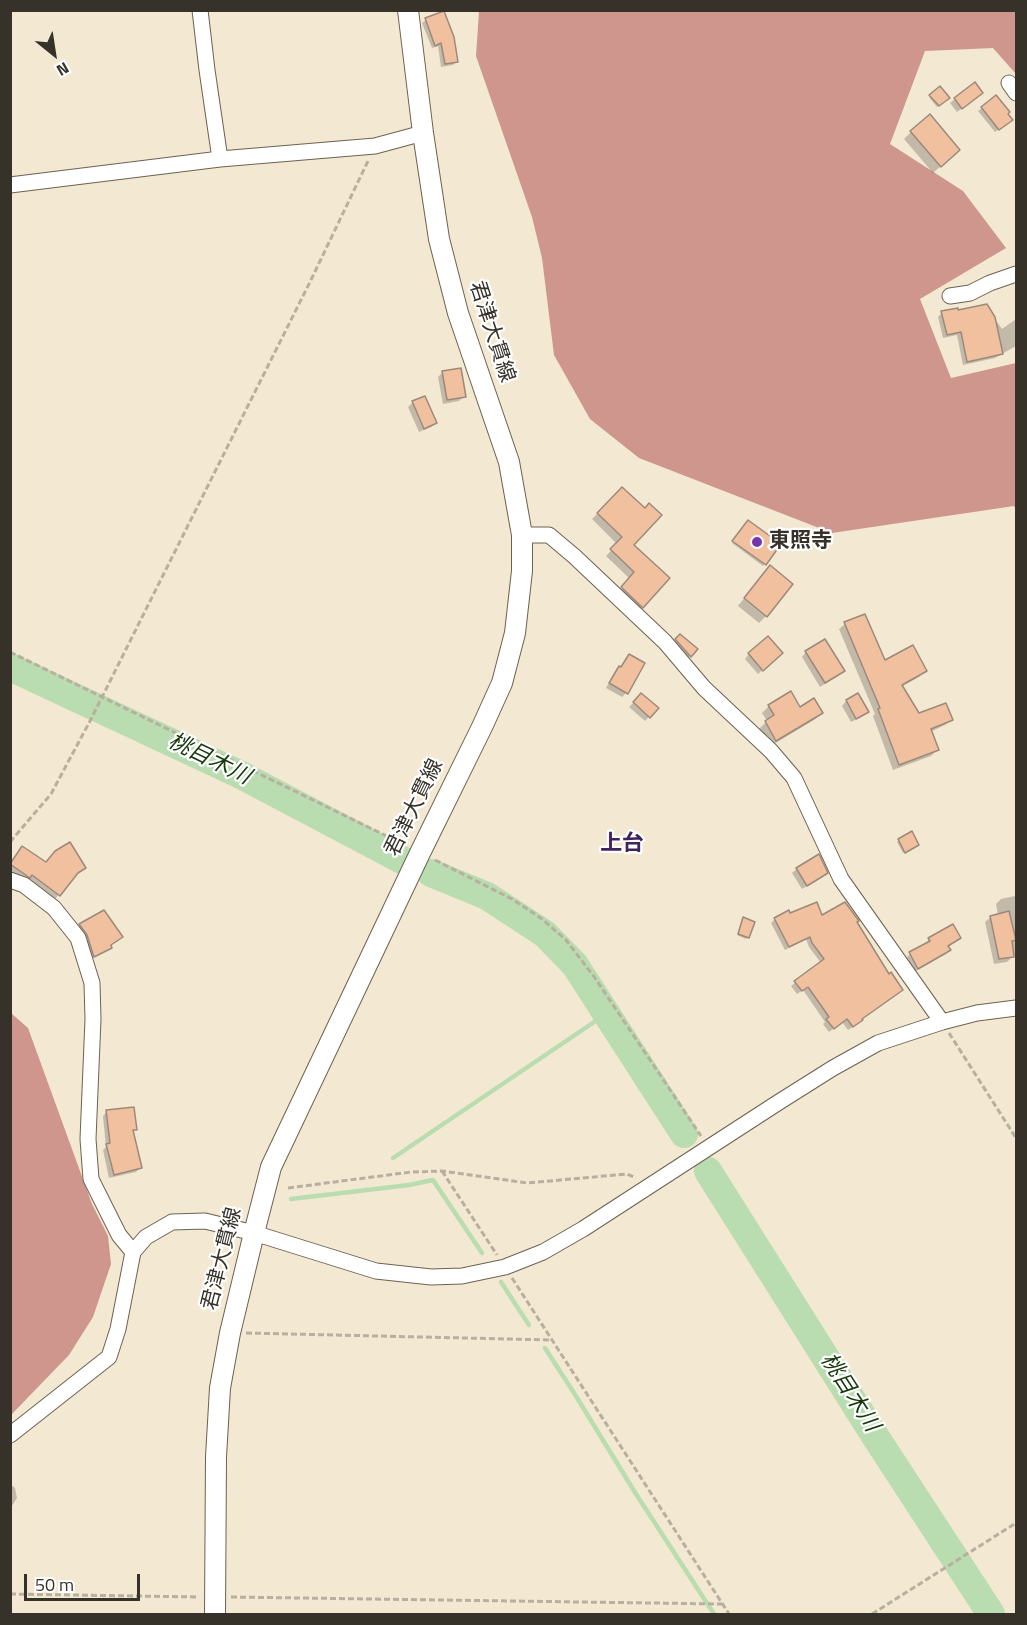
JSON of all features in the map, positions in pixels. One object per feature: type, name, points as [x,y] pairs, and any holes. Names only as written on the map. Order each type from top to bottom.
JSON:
[{"type":"main road","name":"君津大貫線","points":[[216,1606],[217,1445],[220,1388],[230,1333],[271,1167],[420,852],[482,727],[502,683],[515,633],[522,571],[522,535],[508,462],[458,313],[439,239],[408,10]]},
{"type":"street","points":[[200,10],[220,159]]},
{"type":"street","points":[[10,185],[220,159],[375,146],[423,133]]},
{"type":"street","points":[[950,296],[970,293],[1017,274]]},
{"type":"street","points":[[522,535],[549,535],[566,549],[665,642],[704,688],[771,752],[794,778],[841,879],[942,1022]]},
{"type":"street","points":[[10,880],[24,885],[54,908],[78,938],[92,983],[93,1019],[88,1138],[91,1179],[119,1235],[133,1252]]},
{"type":"street","points":[[10,1435],[109,1357],[118,1329],[133,1252],[146,1237],[172,1222],[205,1221],[254,1233],[376,1271],[431,1277],[462,1276],[505,1267],[543,1252],[583,1229],[797,1090],[878,1043],[977,1013],[1017,1008]]},
{"type":"path","points":[[10,842],[51,794],[90,721],[375,146]]},
{"type":"path","points":[[10,652],[420,852],[512,899],[542,919],[566,940],[595,978],[709,1148]]},
{"type":"path","points":[[942,1022],[1017,1138]]},
{"type":"path","points":[[288,1188],[411,1172],[442,1172],[527,1183],[627,1174],[651,1185]]},
{"type":"path","points":[[442,1172],[729,1614]]},
{"type":"path","points":[[230,1333],[552,1340]]},
{"type":"path","points":[[872,1614],[1017,1523]]},
{"type":"path","points":[[10,1594],[216,1606],[722,1604]]},
{"type":"shaded area","points":[[479,11],[1016,11],[1016,74],[993,48],[925,51],[890,144],[963,191],[1006,248],[920,299],[951,378],[1016,363],[1016,510],[1014,506],[832,533],[639,458],[590,419],[554,355],[542,258],[532,217],[476,56]]},
{"type":"shaded area","points":[[11,1013],[28,1028],[92,1204],[108,1236],[111,1264],[93,1317],[69,1355],[11,1415]]},
{"type":"building","points":[[444,11],[454,37],[458,62],[445,64],[441,43],[435,46],[425,18]]},
{"type":"building","points":[[975,82],[983,93],[962,109],[954,98]]},
{"type":"building","points":[[940,86],[950,98],[939,106],[929,95]]},
{"type":"building","points":[[996,95],[1010,112],[1008,114],[1013,120],[999,130],[981,107]]},
{"type":"building","points":[[930,114],[960,150],[941,167],[910,131]]},
{"type":"building","points":[[987,304],[995,317],[1003,354],[967,362],[961,332],[947,335],[941,311]]},
{"type":"building","points":[[461,368],[466,397],[447,400],[442,371]]},
{"type":"building","points":[[425,396],[437,423],[424,429],[412,401]]},
{"type":"building","points":[[622,487],[645,508],[649,503],[662,515],[634,545],[670,578],[643,608],[621,587],[634,572],[610,549],[622,537],[597,513]]},
{"type":"building","name":"東照寺","points":[[748,520],[781,544],[766,565],[732,541]]},
{"type":"building","points":[[770,565],[793,584],[767,617],[744,598]]},
{"type":"building","points":[[865,614],[885,660],[913,645],[927,671],[902,685],[919,713],[946,703],[953,720],[931,729],[939,750],[899,765],[878,709],[880,708],[844,622]]},
{"type":"building","points":[[680,634],[698,649],[691,657],[675,639]]},
{"type":"building","points":[[768,636],[783,653],[763,671],[748,653]]},
{"type":"building","points":[[825,639],[845,671],[825,683],[805,651]]},
{"type":"building","points":[[629,654],[645,663],[628,694],[609,683]]},
{"type":"building","points":[[791,691],[800,707],[814,698],[823,713],[776,741],[765,721],[774,715],[768,705]]},
{"type":"building","points":[[641,693],[659,708],[650,718],[633,702]]},
{"type":"building","points":[[858,693],[869,712],[856,719],[846,700]]},
{"type":"building","points":[[912,831],[919,845],[905,853],[898,839]]},
{"type":"building","points":[[70,842],[86,868],[78,873],[60,896],[32,875],[30,878],[10,864],[22,846],[46,862],[55,851]]},
{"type":"building","points":[[819,854],[828,873],[807,886],[796,868]]},
{"type":"building","points":[[817,902],[822,915],[845,902],[859,921],[857,922],[889,974],[891,972],[903,990],[853,1027],[847,1019],[834,1029],[826,1019],[829,1017],[808,987],[802,991],[794,981],[824,959],[810,937],[789,947],[774,918],[789,910],[790,913]]},
{"type":"building","points":[[104,910],[123,937],[111,945],[112,948],[94,957],[87,935],[79,924]]},
{"type":"building","points":[[1009,911],[1016,940],[1012,941],[1014,957],[999,959],[990,916]]},
{"type":"building","points":[[743,917],[755,922],[749,938],[738,934]]},
{"type":"building","points":[[953,924],[961,938],[948,946],[951,950],[918,969],[909,952],[930,941],[928,938]]},
{"type":"building","points":[[134,1107],[137,1130],[133,1130],[142,1168],[114,1175],[106,1144],[110,1143],[106,1110]]},
{"type":"waterway","name":"桃目木川","points":[[10,667],[241,775],[404,861]]},
{"type":"waterway","name":"桃目木川","points":[[431,873],[487,896],[545,934],[575,965],[684,1134]]},
{"type":"waterway","points":[[393,1158],[606,1014]]},
{"type":"waterway","name":"桃目木川","points":[[708,1171],[875,1436],[991,1614]]},
{"type":"waterway","points":[[291,1199],[433,1180],[482,1253]]},
{"type":"waterway","points":[[501,1282],[529,1325]]},
{"type":"waterway","points":[[545,1348],[714,1614]]},
{"type":"place","name":"東照寺","points":[[757,542]]},
{"type":"district","name":"上台","points":[[622,845]]}]
